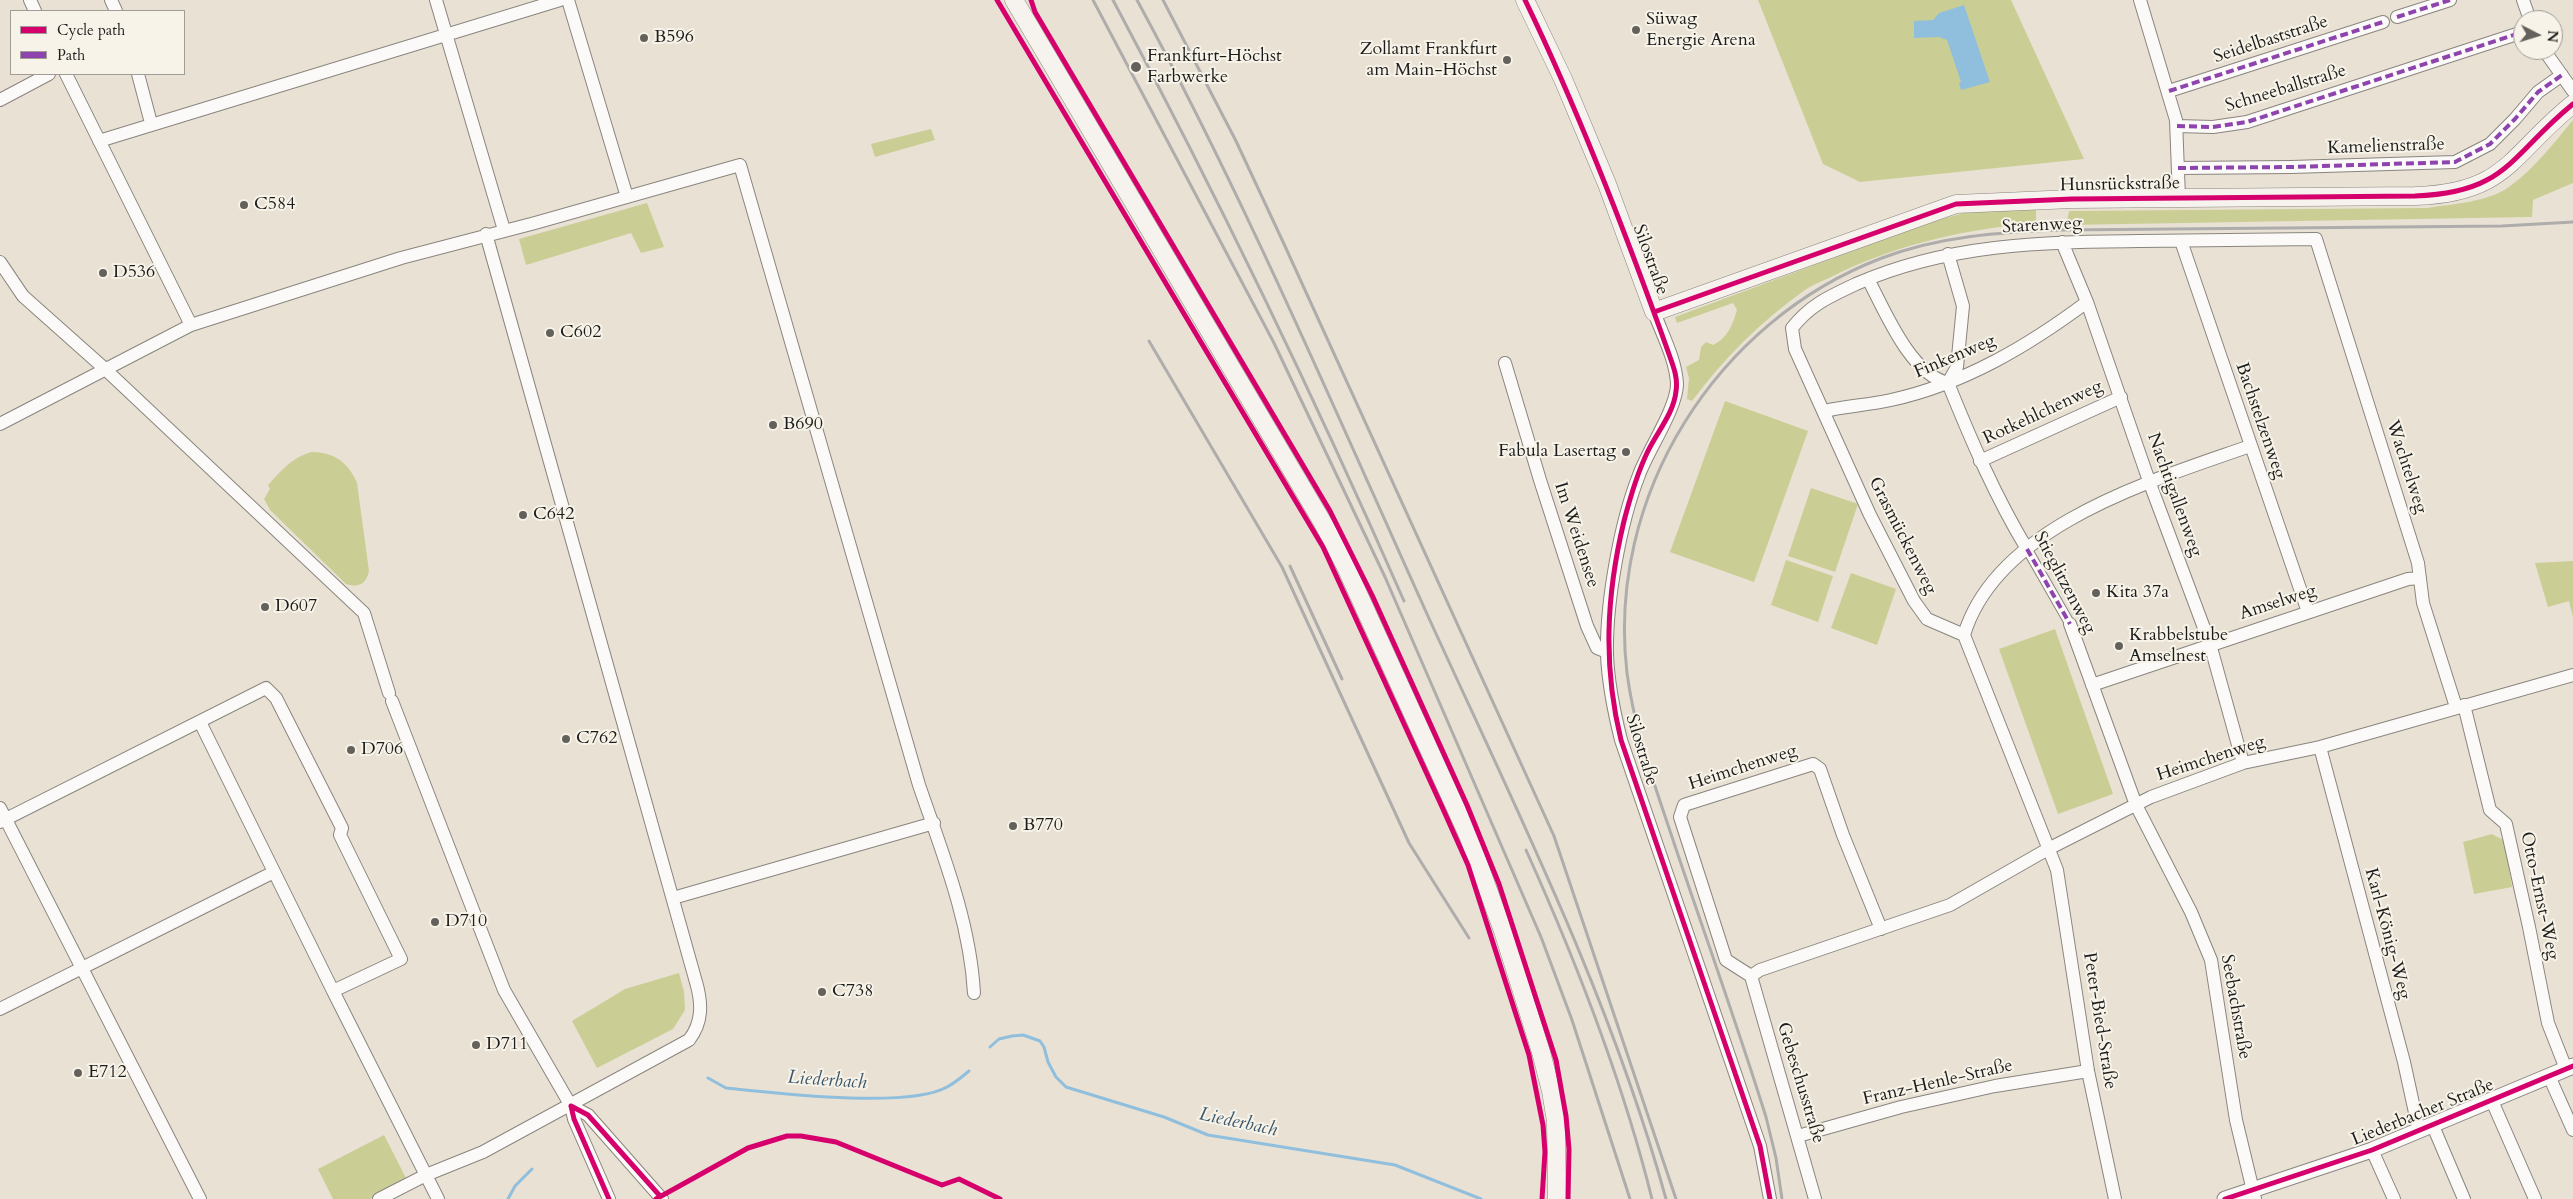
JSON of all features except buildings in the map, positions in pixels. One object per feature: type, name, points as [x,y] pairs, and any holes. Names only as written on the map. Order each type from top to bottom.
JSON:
[{"type":"main road","points":[[1014,0],[1323,523],[1345,565],[1468,835],[1503,931],[1549,1084],[1556,1121],[1557,1199]]},
{"type":"main road","name":"Silostraße","points":[[1525,0],[1563,79],[1600,166],[1654,312]]},
{"type":"main road","name":"Hunsrückstraße","points":[[1654,312],[1956,204],[1999,200],[2415,196],[2459,192],[2481,185],[2498,175],[2515,161],[2556,118],[2573,104]]},
{"type":"street","points":[[436,0],[504,230]]},
{"type":"street","points":[[99,141],[151,123],[560,0]]},
{"type":"street","points":[[568,0],[627,197]]},
{"type":"street","points":[[2140,0],[2169,91],[2177,126],[2179,198]]},
{"type":"street","points":[[2397,17],[2450,0]]},
{"type":"street","name":"Seidelbaststraße","points":[[2169,91],[2383,22]]},
{"type":"street","name":"Schneeballstraße","points":[[2177,126],[2213,127],[2247,122],[2513,35]]},
{"type":"street","points":[[2551,60],[2573,91]]},
{"type":"street","points":[[0,100],[47,75]]},
{"type":"street","points":[[66,75],[191,325]]},
{"type":"street","points":[[138,75],[151,123]]},
{"type":"street","name":"Kamelienstraße","points":[[2178,168],[2455,162],[2490,144],[2516,120],[2538,92],[2562,75]]},
{"type":"street","points":[[0,424],[191,325],[401,258],[740,165],[919,785],[934,823],[970,950],[974,993]]},
{"type":"street","points":[[379,1199],[426,1175],[483,1152],[571,1106],[689,1040],[699,1026],[700,995],[486,234]]},
{"type":"street","name":"Starenweg","points":[[1792,328],[1805,311],[1868,279],[1904,265],[1948,254],[1997,246],[2062,242],[2316,239]]},
{"type":"street","name":"Wachtelweg","points":[[2316,239],[2418,563],[2424,603],[2460,706]]},
{"type":"street","name":"Bachstelzenweg","points":[[2180,240],[2308,612]]},
{"type":"street","name":"Nachtigallenweg","points":[[2062,242],[2087,302],[2149,481],[2210,644],[2243,763]]},
{"type":"street","points":[[1868,279],[1898,336],[1917,363],[1933,377],[1948,383],[1957,367],[1963,306],[1948,254]]},
{"type":"street","points":[[0,262],[23,296],[105,369],[364,613],[391,697],[504,990],[571,1106],[574,1120],[609,1199]]},
{"type":"street","name":"Finkenweg","points":[[1824,410],[1891,400],[1948,383],[1990,364],[2041,336],[2087,302]]},
{"type":"street","name":"Silostraße","points":[[1654,312],[1674,371],[1676,392],[1668,415],[1647,452],[1624,522],[1612,594],[1607,652],[1609,683],[1621,740],[1752,1120],[1760,1146],[1770,1199]]},
{"type":"street","name":"Grasmückenweg","points":[[1792,328],[1795,349],[1870,515],[1914,601],[1927,619],[1964,635]]},
{"type":"street","name":"Im Weidensee","points":[[1505,362],[1540,480],[1587,626],[1597,648],[1607,652]]},
{"type":"street","name":"Stieglitzenweg","points":[[1948,383],[1980,461],[2006,513],[2070,624],[2136,805]]},
{"type":"street","name":"Rotkehlchenweg","points":[[1980,461],[2121,397]]},
{"type":"street","points":[[2048,849],[1964,635],[1969,617],[1998,576],[2027,549],[2098,503],[2149,481],[2250,446]]},
{"type":"street","name":"Amselweg","points":[[2092,686],[2210,644],[2408,579],[2420,578]]},
{"type":"street","name":"Heimchenweg","points":[[1881,929],[1843,835],[1820,769],[1812,764],[1684,805],[1680,817],[1726,960],[1751,976],[1760,970],[1881,929],[1950,905],[2048,849],[2151,797],[2243,763],[2320,747],[2573,675]]},
{"type":"street","points":[[200,1199],[2,816],[200,722],[266,688],[276,698],[342,828],[340,835],[401,958],[333,991]]},
{"type":"street","name":"Otto-Ernst-Weg","points":[[2460,706],[2490,810],[2506,824],[2548,1023],[2570,1068]]},
{"type":"street","points":[[200,722],[438,1199]]},
{"type":"street","name":"Karl-König-Weg","points":[[2320,747],[2404,1062],[2426,1129],[2464,1199]]},
{"type":"street","name":"Seebachstraße","points":[[2136,805],[2191,912],[2211,960],[2236,1120],[2254,1195]]},
{"type":"street","points":[[673,898],[934,823]]},
{"type":"street","name":"Peter-Bied-Straße","points":[[2048,849],[2057,870],[2088,1071],[2115,1199]]},
{"type":"street","points":[[0,1009],[274,872]]},
{"type":"street","name":"Gebeschusstraße","points":[[1751,976],[1815,1199]]},
{"type":"street","name":"Liederbacher Straße","points":[[2225,1199],[2254,1195],[2426,1129],[2570,1068]]},
{"type":"street","name":"Franz-Henle-Straße","points":[[1798,1136],[1901,1107],[1985,1088],[2088,1071]]},
{"type":"street","points":[[2549,1076],[2573,1130]]},
{"type":"street","points":[[2492,1101],[2535,1199]]},
{"type":"street","points":[[571,1106],[588,1115],[659,1198]]},
{"type":"street","points":[[2372,1150],[2394,1199]]},
{"type":"green space","points":[[1758,0],[2011,0],[2084,159],[1860,182],[1823,164]]},
{"type":"green space","points":[[2573,120],[2573,183],[2533,200],[2532,217],[2066,225],[2069,211],[2427,208],[2470,202],[2500,192],[2518,180],[2543,155]]},
{"type":"green space","points":[[931,129],[935,140],[875,157],[871,144]]},
{"type":"green space","points":[[647,203],[664,247],[641,253],[631,233],[526,265],[519,239]]},
{"type":"green space","points":[[2036,210],[2036,223],[1985,229],[1935,239],[1863,262],[1813,285],[1758,327],[1730,355],[1692,401],[1687,399],[1689,378],[1686,367],[1699,360],[1701,347],[1706,342],[1713,345],[1726,335],[1737,310],[1733,303],[1677,323],[1675,317],[1927,223],[1964,213]]},
{"type":"green space","points":[[1725,401],[1808,431],[1754,582],[1670,552]]},
{"type":"green space","points":[[312,452],[327,454],[340,460],[350,470],[357,483],[369,571],[366,579],[361,584],[346,584],[270,510],[264,499],[270,489],[268,485],[282,470],[299,457]]},
{"type":"green space","points":[[1811,488],[1858,504],[1835,572],[1788,556]]},
{"type":"green space","points":[[1786,560],[1833,576],[1818,622],[1771,605]]},
{"type":"green space","points":[[2573,561],[2573,617],[2569,601],[2548,607],[2535,563]]},
{"type":"green space","points":[[1851,573],[1896,589],[1877,645],[1831,628]]},
{"type":"green space","points":[[2055,629],[2113,794],[2058,814],[1999,649]]},
{"type":"green space","points":[[2492,834],[2505,841],[2512,887],[2474,894],[2463,842]]},
{"type":"green space","points":[[679,973],[684,992],[685,1010],[673,1029],[597,1068],[572,1021],[625,989]]},
{"type":"green space","points":[[384,1135],[407,1180],[370,1199],[333,1199],[318,1169]]},
{"type":"water","points":[[1964,5],[1990,82],[1961,90],[1959,83],[1961,82],[1947,40],[1939,37],[1914,38],[1914,21],[1933,20],[1939,13]]},
{"type":"waterway","name":"Liederbach","points":[[990,1047],[999,1039],[1023,1035],[1040,1041],[1056,1077],[1066,1087],[1164,1117],[1208,1135],[1395,1165],[1481,1199]]},
{"type":"waterway","name":"Liederbach","points":[[708,1078],[726,1088],[807,1096],[873,1098],[928,1094],[947,1087],[969,1071]]},
{"type":"waterway","name":"Liederbach","points":[[508,1199],[515,1186],[532,1169]]},
{"type":"railway","points":[[1093,0],[1274,343],[1385,577],[1541,937],[1572,1020],[1630,1199]]},
{"type":"railway","points":[[1113,0],[1190,148],[1264,298],[1335,448],[1404,601]]},
{"type":"railway","points":[[1137,0],[1177,75],[1252,227],[1526,829],[1589,975],[1617,1048],[1643,1123],[1666,1199]]},
{"type":"railway","points":[[1163,0],[1236,141],[1554,836],[1676,1199]]},
{"type":"railway","points":[[1782,1199],[1776,1158],[1766,1117],[1647,762],[1635,718],[1627,673],[1625,607],[1635,542],[1655,481],[1684,423],[1723,370],[1769,325],[1823,287],[1882,258],[1948,240],[2016,232],[2062,230],[2502,226],[2573,222]]},
{"type":"railway","points":[[1149,341],[1282,567],[1409,843],[1469,938]]},
{"type":"railway","points":[[1290,566],[1342,679]]},
{"type":"railway","points":[[1526,850],[1563,935],[1597,1021],[1627,1109],[1652,1199]]},
{"type":"marked path","points":[[2397,17],[2450,0]]},
{"type":"marked path","points":[[2169,91],[2383,22]]},
{"type":"marked path","points":[[2177,126],[2213,127],[2247,122],[2513,35]]},
{"type":"marked path","points":[[2178,168],[2455,162],[2490,144],[2538,92],[2562,75]]},
{"type":"marked path","points":[[2027,549],[2070,624]]},
{"type":"cycle path","points":[[997,0],[1323,547],[1443,809],[1468,865],[1529,1055],[1543,1125],[1545,1152],[1542,1199]]},
{"type":"cycle path","points":[[1031,0],[1035,12],[1330,511],[1372,595],[1467,805],[1499,884],[1556,1060],[1566,1116],[1569,1149],[1568,1199]]},
{"type":"cycle path","points":[[1525,0],[1546,44],[1602,177],[1637,266],[1675,374],[1675,399],[1640,469],[1626,512],[1618,549],[1610,604],[1609,658],[1611,685],[1621,740],[1760,1146],[1770,1199]]},
{"type":"cycle path","points":[[1654,312],[1956,204],[2072,199],[2415,196],[2470,188],[2489,179],[2505,168],[2573,104]]},
{"type":"cycle path","points":[[2225,1199],[2372,1150],[2573,1066]]},
{"type":"cycle path","points":[[571,1106],[588,1115],[660,1196]]},
{"type":"cycle path","points":[[571,1106],[574,1119],[609,1199]]},
{"type":"cycle path","points":[[656,1199],[748,1148],[787,1136],[801,1136],[836,1142],[942,1185],[959,1179],[1000,1199]]},
{"type":"place","name":"Süwag Energie Arena","points":[[1636,30]]},
{"type":"place","name":"B596","points":[[644,38]]},
{"type":"place","name":"Zollamt Frankfurt am Main-Höchst","points":[[1507,60]]},
{"type":"place","name":"Frankfurt-Höchst Farbwerke","points":[[1136,67]]},
{"type":"place","name":"C584","points":[[244,205]]},
{"type":"place","name":"D536","points":[[103,273]]},
{"type":"place","name":"C602","points":[[550,333]]},
{"type":"place","name":"B690","points":[[773,425]]},
{"type":"place","name":"Fabula Lasertag","points":[[1626,452]]},
{"type":"place","name":"C642","points":[[523,515]]},
{"type":"place","name":"Kita 37a","points":[[2096,593]]},
{"type":"place","name":"D607","points":[[265,607]]},
{"type":"place","name":"Krabbelstube Amselnest","points":[[2119,646]]},
{"type":"place","name":"C762","points":[[566,739]]},
{"type":"place","name":"D706","points":[[351,750]]},
{"type":"place","name":"B770","points":[[1013,826]]},
{"type":"place","name":"D710","points":[[435,922]]},
{"type":"place","name":"C738","points":[[822,992]]},
{"type":"place","name":"D711","points":[[476,1045]]},
{"type":"place","name":"E712","points":[[78,1073]]}]
